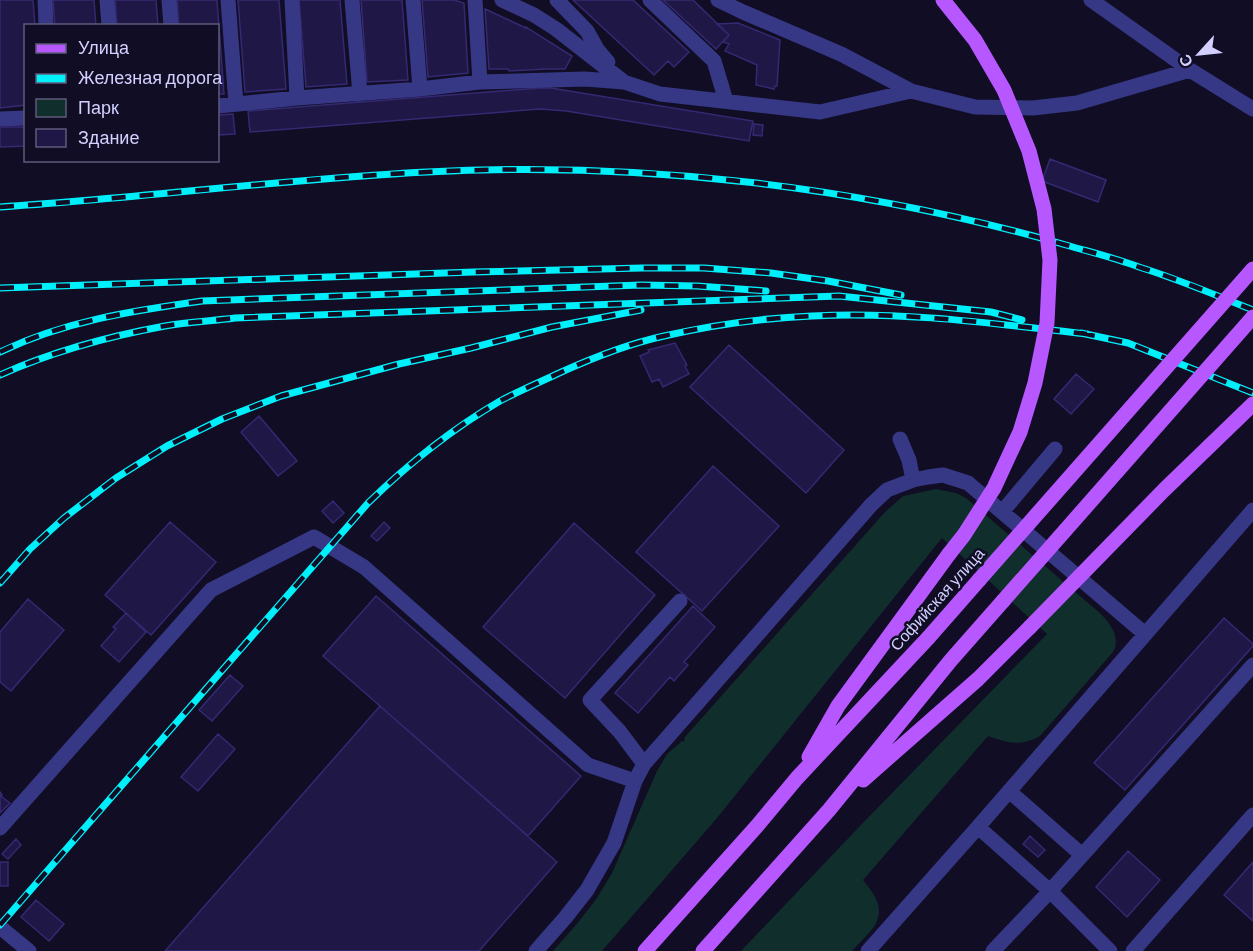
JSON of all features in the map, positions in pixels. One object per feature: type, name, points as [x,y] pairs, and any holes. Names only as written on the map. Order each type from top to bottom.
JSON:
[{"type":"main road","points":[[797,778],[838,706],[964,535],[994,488],[1020,432],[1035,383],[1047,323],[1050,260],[1044,210],[1029,151],[1004,90],[975,40],[943,0]]},
{"type":"main road","name":"Софийская улица","points":[[645,951],[797,778],[929,637],[1253,269]]},
{"type":"main road","points":[[703,951],[829,810],[951,660],[1253,317]]},
{"type":"main road","points":[[829,810],[978,679],[1164,490],[1253,404]]},
{"type":"street","points":[[45,0],[46,24]]},
{"type":"street","points":[[107,0],[109,24]]},
{"type":"street","points":[[169,0],[171,24]]},
{"type":"street","points":[[228,0],[236,104]]},
{"type":"street","points":[[292,0],[297,98]]},
{"type":"street","points":[[352,0],[360,94]]},
{"type":"street","points":[[412,0],[420,89]]},
{"type":"street","points":[[475,0],[480,82]]},
{"type":"street","points":[[502,0],[534,15],[556,29],[624,82]]},
{"type":"street","points":[[557,0],[587,31],[597,49],[624,82]]},
{"type":"street","points":[[650,0],[714,61],[726,101]]},
{"type":"street","points":[[718,0],[841,54],[911,91],[975,107],[1034,108],[1077,103],[1190,70]]},
{"type":"street","points":[[1091,0],[1190,70],[1253,109]]},
{"type":"street","points":[[219,106],[480,82],[585,79],[624,82],[660,94],[820,112],[911,91]]},
{"type":"street","points":[[0,118],[24,118]]},
{"type":"street","points":[[900,440],[909,460],[913,480]]},
{"type":"street","points":[[1002,512],[1055,449]]},
{"type":"street","points":[[536,951],[566,918],[587,890],[614,843],[635,781],[644,764],[871,505],[887,490],[913,480],[943,475],[968,483],[1144,634]]},
{"type":"street","points":[[868,951],[1253,511]]},
{"type":"street","points":[[0,828],[211,590],[314,537],[364,567],[588,765],[635,781]]},
{"type":"street","points":[[644,764],[620,732],[590,700],[680,601]]},
{"type":"street","points":[[993,951],[1050,891],[1253,665]]},
{"type":"street","points":[[1009,791],[1082,855]]},
{"type":"street","points":[[1133,951],[1253,815]]},
{"type":"street","points":[[978,826],[1050,891],[1110,951]]},
{"type":"street","points":[[0,927],[28,951]]},
{"type":"green space","points":[[936,489],[956,493],[966,498],[1101,614],[1108,622],[1115,637],[1113,652],[1040,736],[1026,742],[1014,743],[988,736],[863,880],[878,904],[878,919],[870,932],[852,951],[741,951],[1047,634],[942,538],[717,818],[602,951],[553,951],[597,898],[612,873],[657,771],[667,754],[685,740],[684,738],[885,512],[903,496]]},
{"type":"building","points":[[0,0],[33,0],[35,24],[24,24],[24,105],[0,108]]},
{"type":"building","points":[[53,0],[94,0],[96,24],[55,24]]},
{"type":"building","points":[[115,0],[156,0],[158,24],[117,24]]},
{"type":"building","points":[[177,0],[217,0],[219,24],[179,24]]},
{"type":"building","points":[[238,0],[279,0],[286,89],[245,92]]},
{"type":"building","points":[[299,0],[340,0],[347,84],[306,87]]},
{"type":"building","points":[[361,0],[402,0],[408,80],[367,82]]},
{"type":"building","points":[[422,0],[454,0],[464,3],[468,73],[428,77]]},
{"type":"building","points":[[573,0],[633,0],[689,52],[674,67],[668,61],[654,75]]},
{"type":"building","points":[[663,0],[693,0],[729,35],[716,49]]},
{"type":"building","points":[[485,9],[526,27],[572,56],[565,69],[509,71],[508,69],[489,69]]},
{"type":"building","points":[[738,23],[780,40],[777,86],[774,89],[756,85],[757,65],[725,51],[729,44],[723,42],[729,35],[717,24]]},
{"type":"building","points":[[219,27],[224,94],[219,94]]},
{"type":"building","points":[[540,88],[753,121],[749,141],[566,111],[540,109],[250,132],[248,111]]},
{"type":"building","points":[[233,114],[235,134],[219,135],[219,115]]},
{"type":"building","points":[[754,124],[763,125],[762,136],[753,135]]},
{"type":"building","points":[[0,127],[24,127],[24,146],[0,147]]},
{"type":"building","points":[[1050,159],[1106,180],[1098,202],[1042,181]]},
{"type":"building","points":[[675,343],[687,365],[685,366],[689,374],[663,387],[659,379],[652,382],[640,356],[649,352],[648,350]]},
{"type":"building","points":[[729,345],[844,450],[806,493],[690,387]]},
{"type":"building","points":[[1076,374],[1094,389],[1071,414],[1054,399]]},
{"type":"building","points":[[259,416],[297,461],[278,476],[241,432]]},
{"type":"building","points":[[713,466],[779,526],[702,611],[636,552]]},
{"type":"building","points":[[333,501],[344,513],[333,523],[322,511]]},
{"type":"building","points":[[170,522],[216,562],[151,635],[105,595]]},
{"type":"building","points":[[384,522],[390,528],[377,541],[371,536]]},
{"type":"building","points":[[574,523],[655,595],[565,698],[483,627]]},
{"type":"building","points":[[376,596],[581,776],[528,836],[323,656]]},
{"type":"building","points":[[28,599],[64,630],[11,691],[0,682],[0,632]]},
{"type":"building","points":[[693,606],[715,627],[684,662],[688,665],[674,681],[670,677],[638,713],[615,693]]},
{"type":"building","points":[[126,613],[146,632],[119,662],[101,646],[116,629],[113,627]]},
{"type":"building","points":[[1224,618],[1253,646],[1125,790],[1094,763]]},
{"type":"building","points":[[230,675],[243,686],[212,721],[199,710]]},
{"type":"building","points":[[380,706],[557,862],[479,951],[165,951]]},
{"type":"building","points":[[218,734],[235,749],[198,791],[181,777]]},
{"type":"building","points":[[0,792],[1,796],[10,803],[0,813]]},
{"type":"building","points":[[1030,836],[1045,850],[1038,857],[1023,844]]},
{"type":"building","points":[[16,839],[21,845],[8,859],[2,854]]},
{"type":"building","points":[[1128,851],[1160,880],[1127,917],[1096,887]]},
{"type":"building","points":[[0,862],[8,862],[8,886],[0,886]]},
{"type":"building","points":[[1253,862],[1253,921],[1224,895]]},
{"type":"building","points":[[36,900],[64,924],[49,941],[21,917]]},
{"type":"railway","points":[[0,207],[427,172],[588,170],[669,175],[750,182],[830,193],[988,224],[1121,261],[1253,310]]},
{"type":"railway","points":[[0,288],[474,272],[704,268],[771,273],[901,295]]},
{"type":"railway","points":[[0,352],[24,341],[74,325],[124,313],[202,301],[641,285],[766,291]]},
{"type":"railway","points":[[0,375],[60,352],[123,335],[174,325],[235,318],[839,296],[991,312],[1022,320]]},
{"type":"railway","points":[[0,583],[30,549],[64,518],[116,478],[167,446],[222,419],[281,396],[399,364],[552,327],[641,310]]},
{"type":"railway","points":[[0,925],[368,503],[431,448],[500,401],[583,362],[637,343],[756,320],[881,315],[950,319],[1087,334]]},
{"type":"railway","points":[[1081,333],[1128,343],[1253,393]]}]
